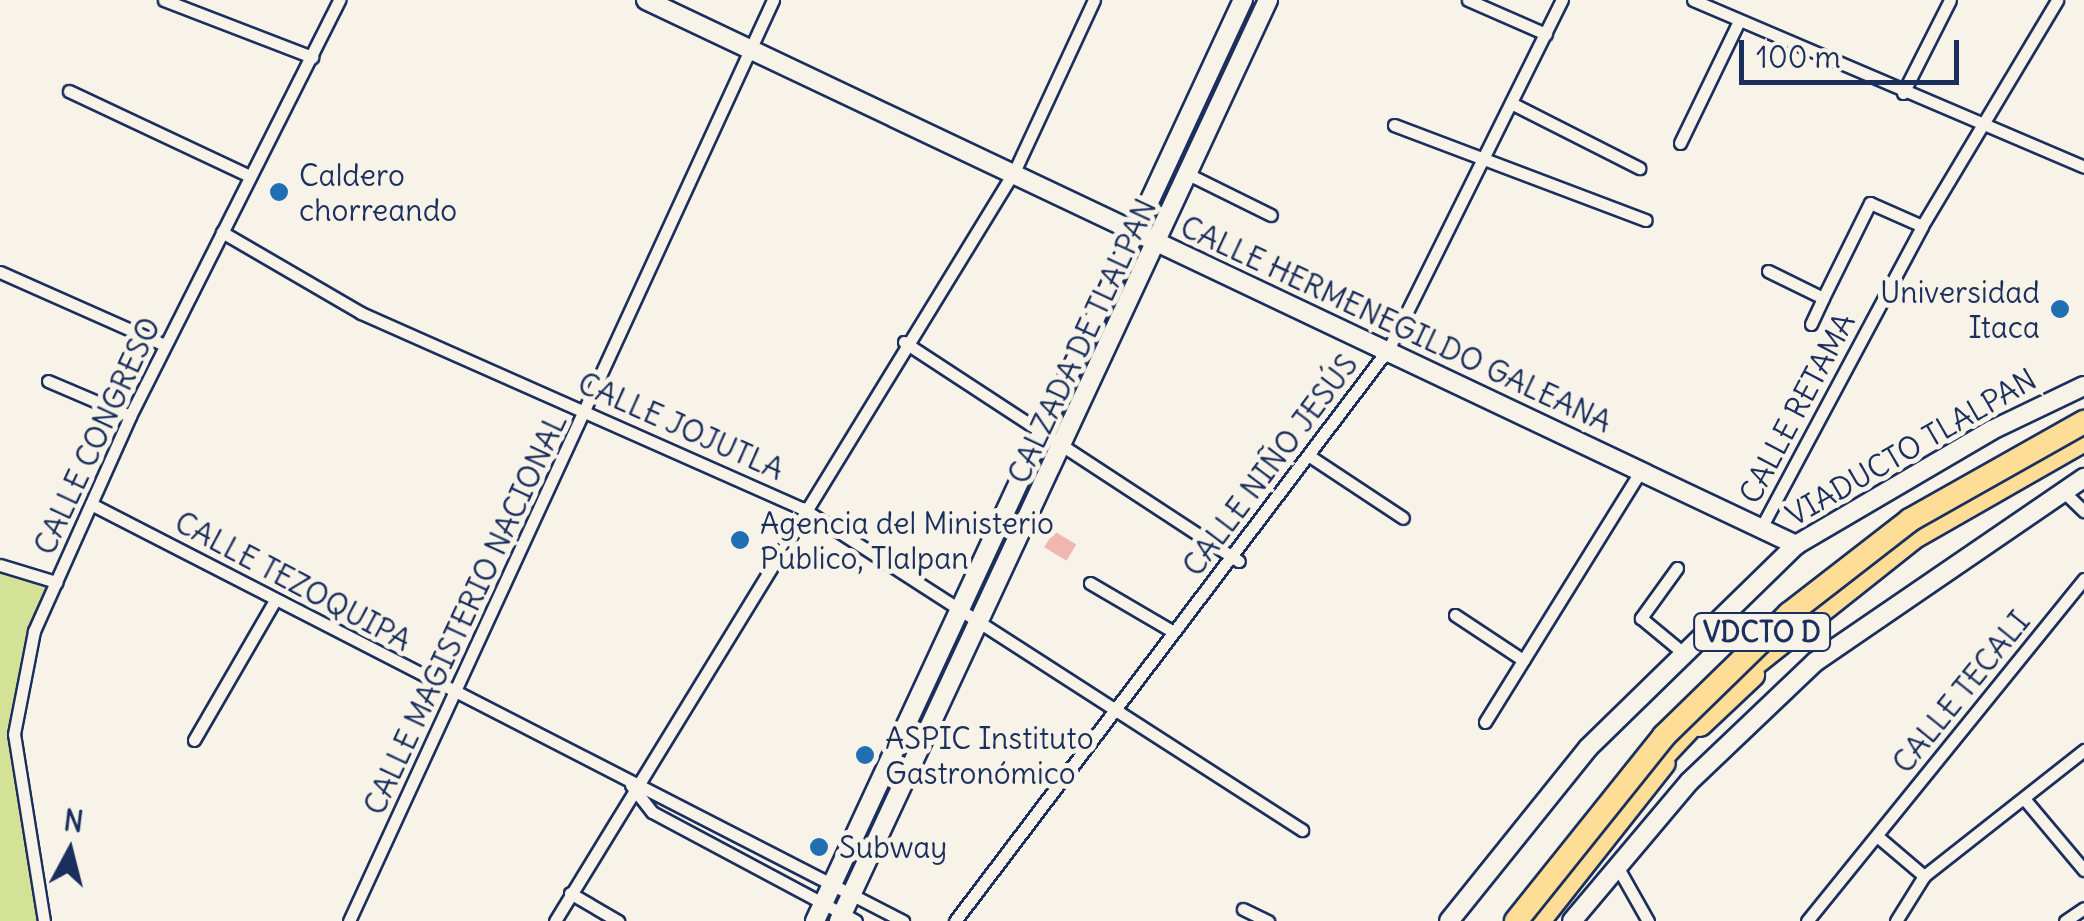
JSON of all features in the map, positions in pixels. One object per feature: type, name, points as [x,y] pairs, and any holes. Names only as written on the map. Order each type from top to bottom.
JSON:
[{"type":"highway","name":"VIADUCTO TLALPAN","points":[[1508,921],[1661,732],[1793,602],[1908,518],[2084,422]]},
{"type":"highway","points":[[1516,921],[1664,736],[1790,614],[1938,502],[2084,422]]},
{"type":"highway","points":[[1529,921],[1670,747],[1786,635],[1913,538],[2084,444]]},
{"type":"highway","name":"VDCTO D","points":[[1539,921],[1679,747],[1816,617],[1921,541],[2084,444]]},
{"type":"main road","name":"CALLE HERMENEGILDO GALEANA","points":[[646,0],[1015,170],[1796,545]]},
{"type":"main road","name":"CALZADA DE TLALPAN","points":[[815,921],[835,886],[1242,0]]},
{"type":"main road","name":"CALZADA DE TLALPAN","points":[[846,919],[852,896],[1159,242],[1268,0]]},
{"type":"main road","name":"VIADUCTO TLALPAN","points":[[1449,921],[1588,748],[1682,652],[1796,545],[1992,430],[2084,386]]},
{"type":"main road","points":[[1572,921],[1690,782],[1815,662],[2084,478]]},
{"type":"street","points":[[164,0],[312,58]]},
{"type":"street","name":"CALLE CONGRESO","points":[[44,921],[14,734],[20,681],[56,582],[130,416],[339,0]]},
{"type":"street","name":"CALLE MAGISTERIO NACIONAL","points":[[349,921],[589,411],[773,0]]},
{"type":"street","points":[[554,921],[631,785],[904,342],[1015,170],[1094,0]]},
{"type":"street","points":[[1468,0],[1546,34]]},
{"type":"street","name":"CALLE NIÑO JESÚS","points":[[955,921],[1172,632],[1238,561],[1389,348],[1562,0]]},
{"type":"street","points":[[1693,0],[1981,127],[2084,167]]},
{"type":"street","points":[[1903,93],[1950,0]]},
{"type":"street","name":"CALLE RETAMA","points":[[1761,528],[1922,226],[2057,0]]},
{"type":"street","points":[[1680,143],[1739,20]]},
{"type":"street","points":[[68,92],[250,176]]},
{"type":"street","points":[[1511,103],[1639,168]]},
{"type":"street","points":[[1394,125],[1646,220]]},
{"type":"street","points":[[1190,175],[1272,215]]},
{"type":"street","points":[[1810,324],[1870,203],[1922,226]]},
{"type":"street","name":"CALLE JOJUTLA","points":[[222,232],[361,313],[802,508],[1116,706],[1302,830]]},
{"type":"street","points":[[1768,271],[1823,298]]},
{"type":"street","points":[[0,272],[166,345]]},
{"type":"street","points":[[904,342],[1238,561]]},
{"type":"street","points":[[48,381],[130,416]]},
{"type":"street","points":[[1311,458],[1404,518]]},
{"type":"street","points":[[1485,722],[1640,472]]},
{"type":"street","points":[[2063,491],[2084,512]]},
{"type":"street","name":"CALLE TEZOQUIPA","points":[[91,504],[274,602],[902,921]]},
{"type":"street","points":[[0,565],[56,582]]},
{"type":"street","points":[[1677,568],[1640,618],[1682,652]]},
{"type":"street","name":"CALLE TECALI","points":[[1808,921],[2084,580]]},
{"type":"street","points":[[1090,583],[1172,632]]},
{"type":"street","points":[[194,740],[274,602]]},
{"type":"street","points":[[1455,615],[1523,660]]},
{"type":"street","points":[[1896,921],[1924,876],[2026,802],[2084,750]]},
{"type":"street","name":"CALLE TEZOQUIPA","points":[[631,785],[652,812],[846,919]]},
{"type":"street","points":[[2026,802],[2084,870]]},
{"type":"street","points":[[1877,836],[1924,876]]},
{"type":"street","points":[[1618,868],[1648,921]]},
{"type":"street","points":[[570,894],[618,921]]},
{"type":"street","points":[[2065,921],[2084,908]]},
{"type":"street","points":[[1243,909],[1268,921]]},
{"type":"green space","points":[[0,565],[54,586],[33,634],[13,736],[43,921],[0,921]]},
{"type":"building","points":[[1054,531],[1076,544],[1067,561],[1044,547]]},
{"type":"place","name":"Caldero chorreando","points":[[279,192]]},
{"type":"place","name":"Universidad Itaca","points":[[2060,309]]},
{"type":"place","name":"Agencia del Ministerio Público, Tlalpan","points":[[740,540]]},
{"type":"place","name":"ASPIC Instituto Gastronómico","points":[[865,755]]},
{"type":"place","name":"Subway","points":[[819,847]]}]
